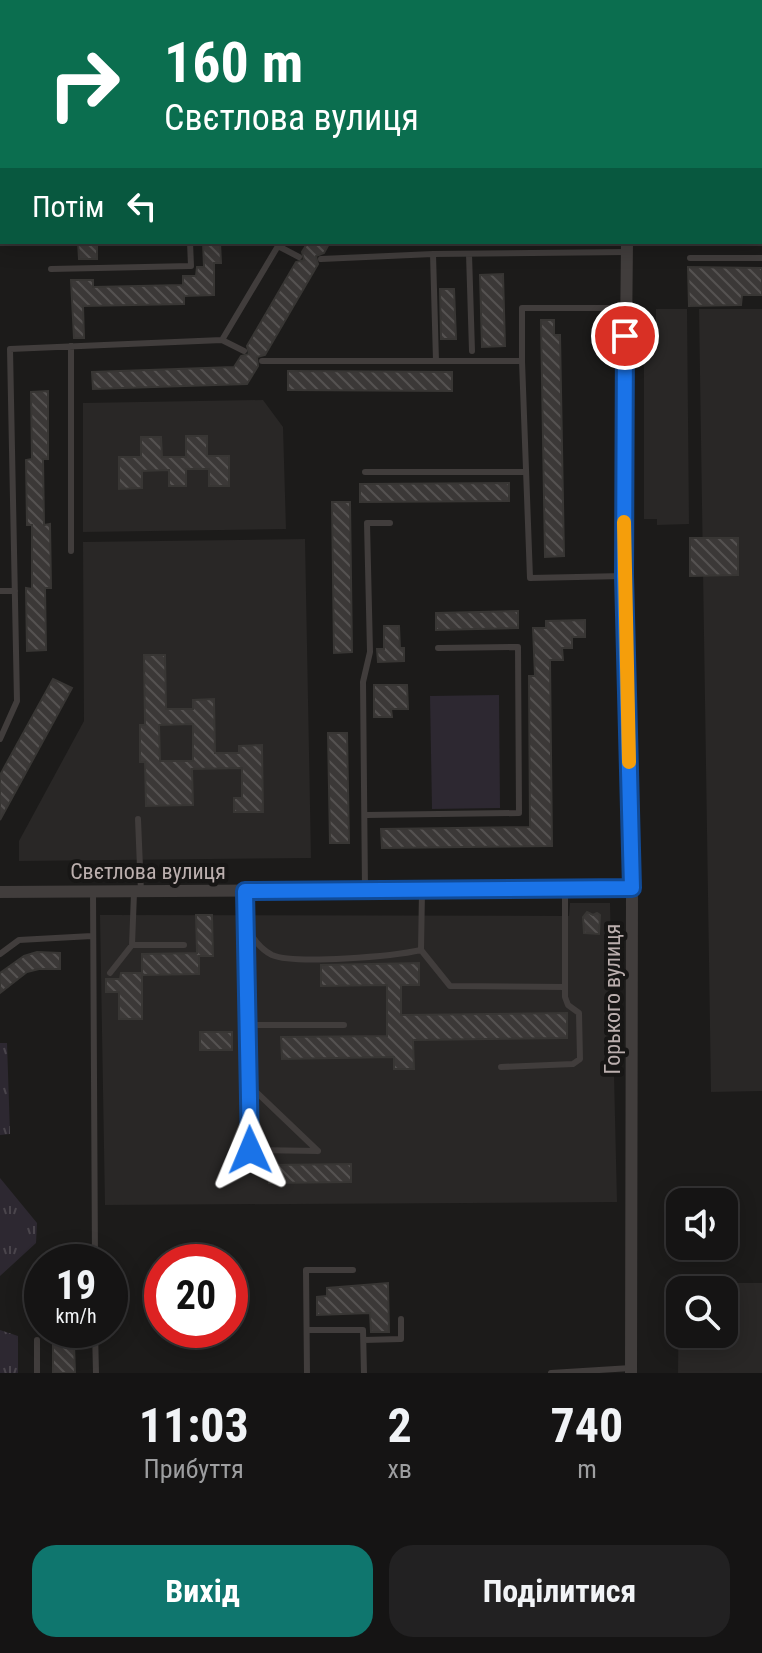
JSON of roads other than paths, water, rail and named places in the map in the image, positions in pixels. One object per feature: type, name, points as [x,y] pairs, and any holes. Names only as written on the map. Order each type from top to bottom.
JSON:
[{"type":"street","name":"Горького вулиця","points":[[627,247],[624,576],[632,888],[631,1370]]},
{"type":"street","name":"Свєтлова вулиця","points":[[0,892],[632,888]]},
{"type":"lane","points":[[51,269],[191,266],[190,244]]},
{"type":"lane","points":[[222,340],[278,244],[299,257]]},
{"type":"lane","points":[[571,244],[571,252]]},
{"type":"lane","points":[[321,259],[571,252],[627,247]]},
{"type":"lane","points":[[433,254],[436,361]]},
{"type":"lane","points":[[469,254],[472,351]]},
{"type":"lane","points":[[690,258],[762,258]]},
{"type":"lane","points":[[624,576],[530,578],[522,308],[626,308]]},
{"type":"lane","points":[[0,739],[17,701],[10,349],[222,340],[244,351]]},
{"type":"lane","points":[[71,346],[71,551]]},
{"type":"lane","points":[[262,361],[522,361]]},
{"type":"lane","points":[[365,472],[526,472]]},
{"type":"lane","points":[[365,890],[363,682],[370,652],[367,523],[390,523]]},
{"type":"lane","points":[[0,591],[15,591]]},
{"type":"lane","points":[[366,815],[519,813],[518,647],[438,648]]},
{"type":"lane","points":[[110,973],[132,945],[138,892],[138,819]]},
{"type":"lane","points":[[501,1067],[577,1062],[581,1056],[579,1013],[568,1005],[565,987],[565,889]]},
{"type":"lane","points":[[93,891],[95,1244]]},
{"type":"lane","points":[[245,891],[250,1150],[318,1151],[249,1085]]},
{"type":"lane","points":[[422,891],[421,950],[444,981],[456,988],[565,987]]},
{"type":"lane","points":[[246,928],[261,948],[286,959],[397,956],[421,950]]},
{"type":"lane","points":[[0,954],[19,940],[92,936]]},
{"type":"lane","points":[[132,945],[184,945]]},
{"type":"lane","points":[[248,1025],[344,1025]]},
{"type":"lane","points":[[307,1373],[306,1270],[353,1270]]},
{"type":"lane","points":[[364,1340],[401,1339],[401,1319]]},
{"type":"lane","points":[[307,1330],[363,1330],[364,1373]]},
{"type":"lane","points":[[37,1348],[37,1373]]},
{"type":"lane","points":[[95,1348],[96,1373]]},
{"type":"lane","points":[[551,1373],[631,1370]]}]
